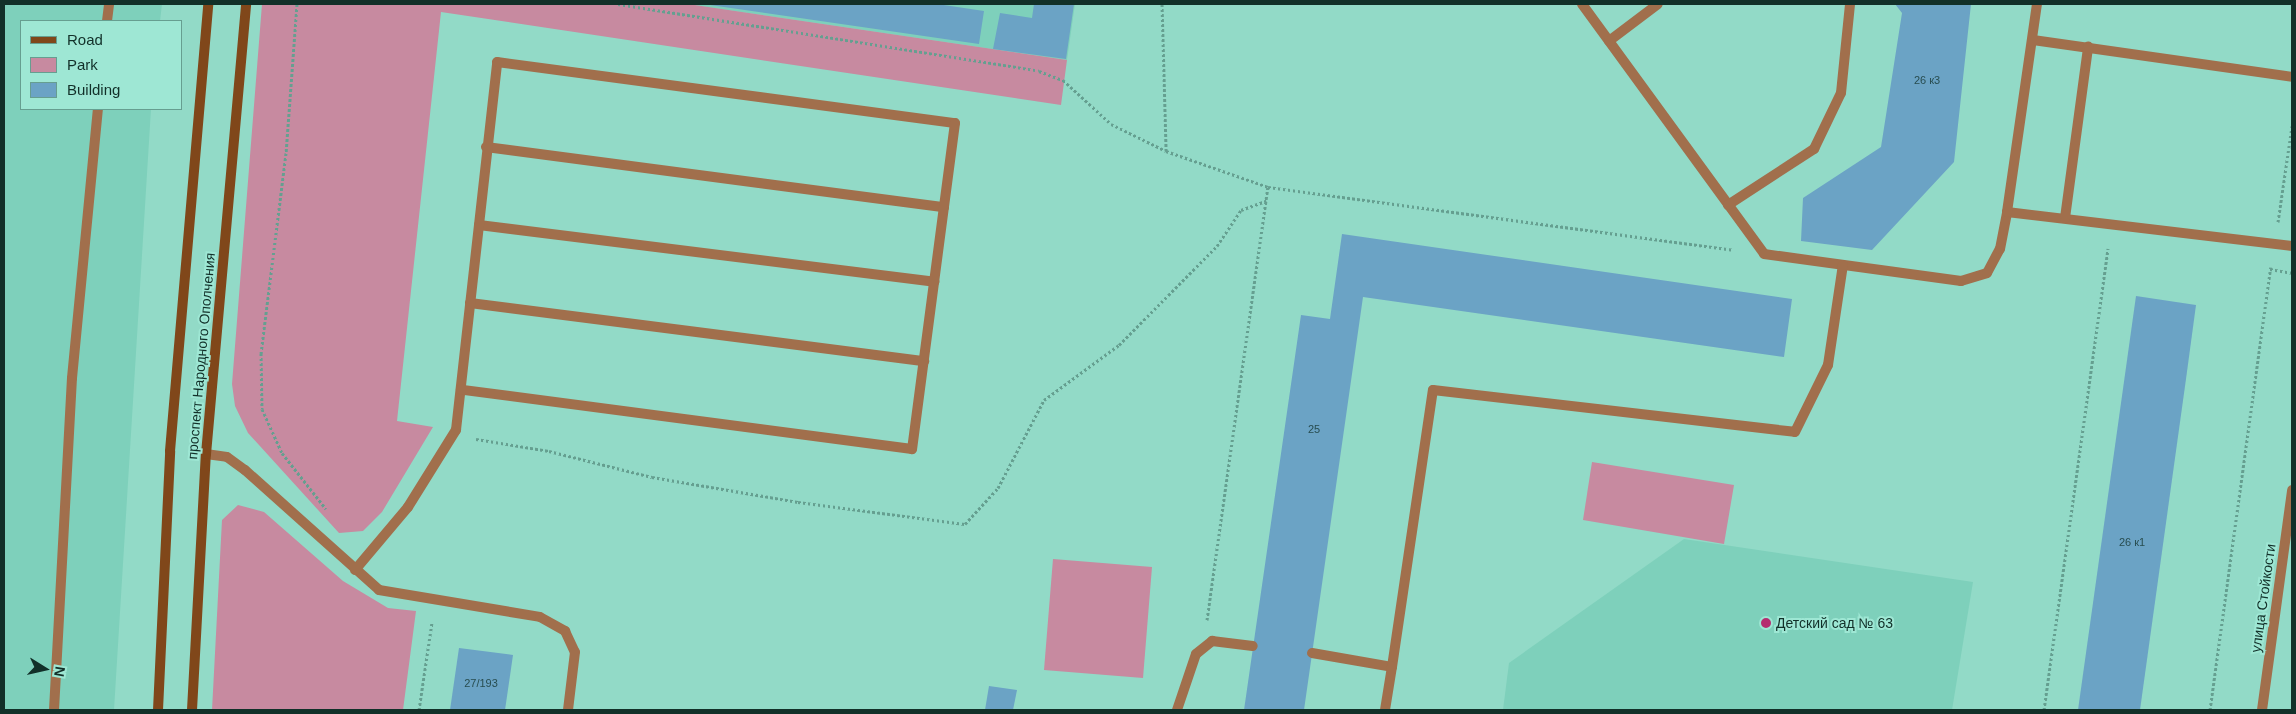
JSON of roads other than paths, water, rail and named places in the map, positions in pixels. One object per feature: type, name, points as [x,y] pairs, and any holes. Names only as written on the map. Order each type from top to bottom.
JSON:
[{"type":"main road","name":"проспект Народного Ополчения","points":[[158,710],[170,451],[208,4]]},
{"type":"main road","name":"проспект Народного Ополчения","points":[[192,710],[206,454],[246,4]]},
{"type":"street","points":[[107,20],[109,4]]},
{"type":"street","points":[[1582,4],[1764,254],[1961,281],[1987,273],[2000,249],[2037,4]]},
{"type":"street","points":[[1609,40],[1658,4]]},
{"type":"street","points":[[1728,205],[1814,149],[1841,93],[1850,4]]},
{"type":"street","points":[[2032,40],[2292,77]]},
{"type":"street","points":[[2065,218],[2088,47]]},
{"type":"street","points":[[355,570],[408,507],[454,435],[461,390],[486,147],[497,62],[955,123],[912,449],[461,390]]},
{"type":"street","points":[[54,710],[72,378],[98,110]]},
{"type":"street","points":[[486,147],[944,207]]},
{"type":"street","points":[[2007,212],[2292,246]]},
{"type":"street","points":[[479,225],[934,282]]},
{"type":"street","points":[[1386,710],[1433,390],[1795,432],[1828,365],[1843,265]]},
{"type":"street","points":[[470,303],[924,361]]},
{"type":"street","points":[[206,454],[227,457],[245,470],[379,590],[540,617],[565,631],[575,652],[568,710]]},
{"type":"street","name":"улица Стойкости","points":[[2262,710],[2292,490]]},
{"type":"street","points":[[1177,710],[1196,654],[1212,641],[1253,646]]},
{"type":"street","points":[[1312,653],[1392,666]]},
{"type":"place","name":"Детский сад № 63","points":[[1766,623]]}]
